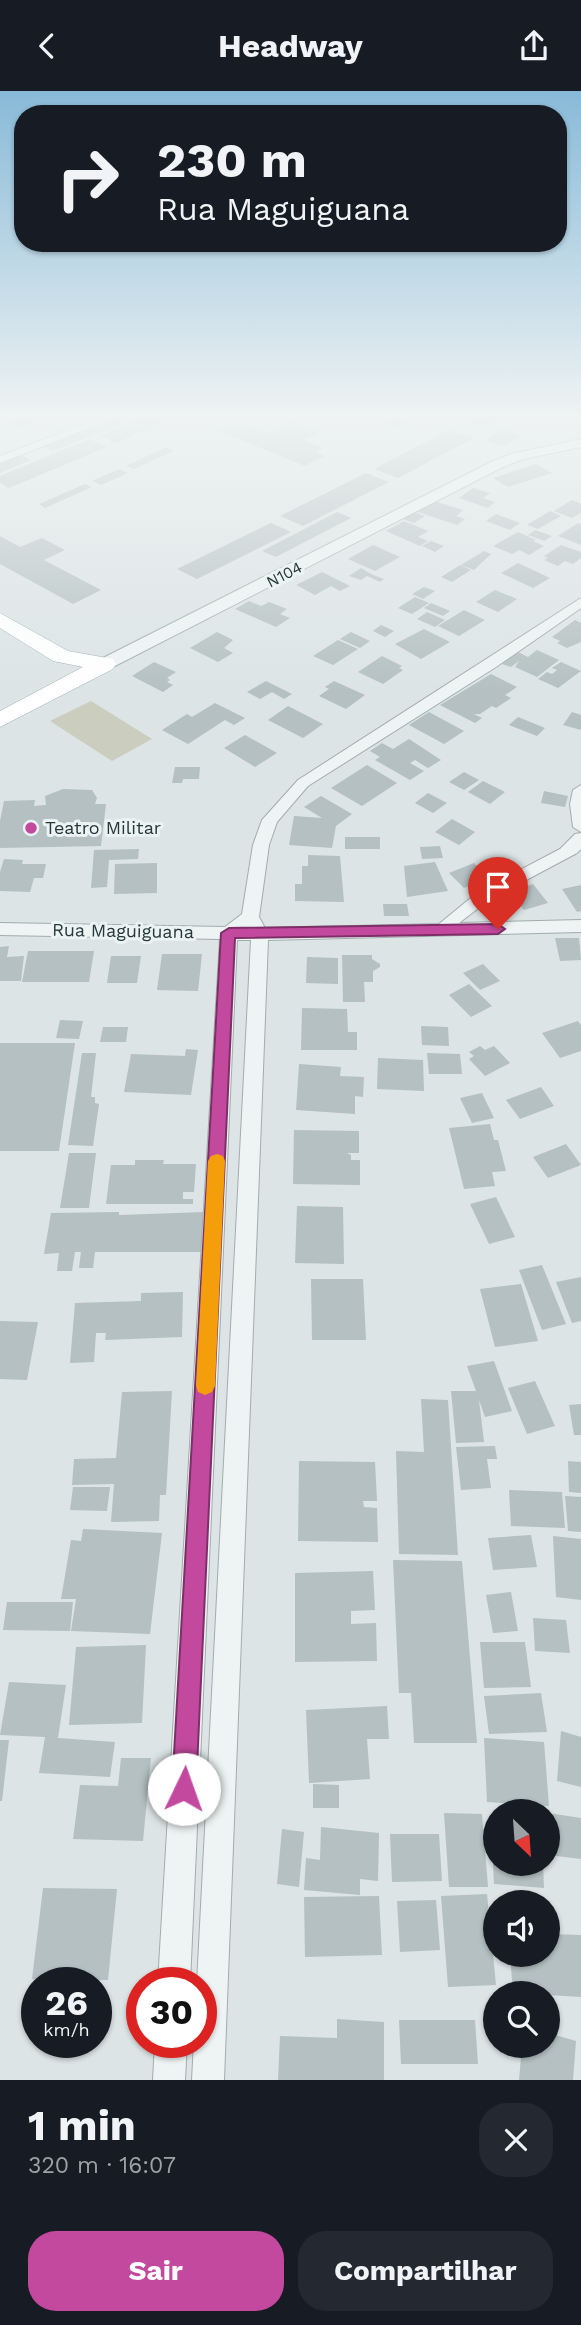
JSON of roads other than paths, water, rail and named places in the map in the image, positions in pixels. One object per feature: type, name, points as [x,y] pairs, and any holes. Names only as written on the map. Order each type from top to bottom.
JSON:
[{"type":"main road","points":[[0,619],[61,656],[105,664]]},
{"type":"main road","points":[[61,656],[62,686]]},
{"type":"main road","name":"N104","points":[[0,720],[105,664]]},
{"type":"street","name":"N104","points":[[105,664],[416,506]]},
{"type":"street","points":[[208,2080],[255,926],[261,845],[270,820],[303,783],[491,664],[581,602]]},
{"type":"street","points":[[581,790],[578,804],[581,827]]},
{"type":"street","points":[[442,931],[463,910],[572,850],[581,838]]},
{"type":"street","name":"Rua Maguiguana","points":[[0,929],[229,933],[255,926],[442,931],[581,926]]},
{"type":"street","points":[[175,1967],[229,933]]},
{"type":"street","points":[[169,2080],[170,2058]]},
{"type":"place","name":"Teatro Militar","points":[[31,828]]}]
